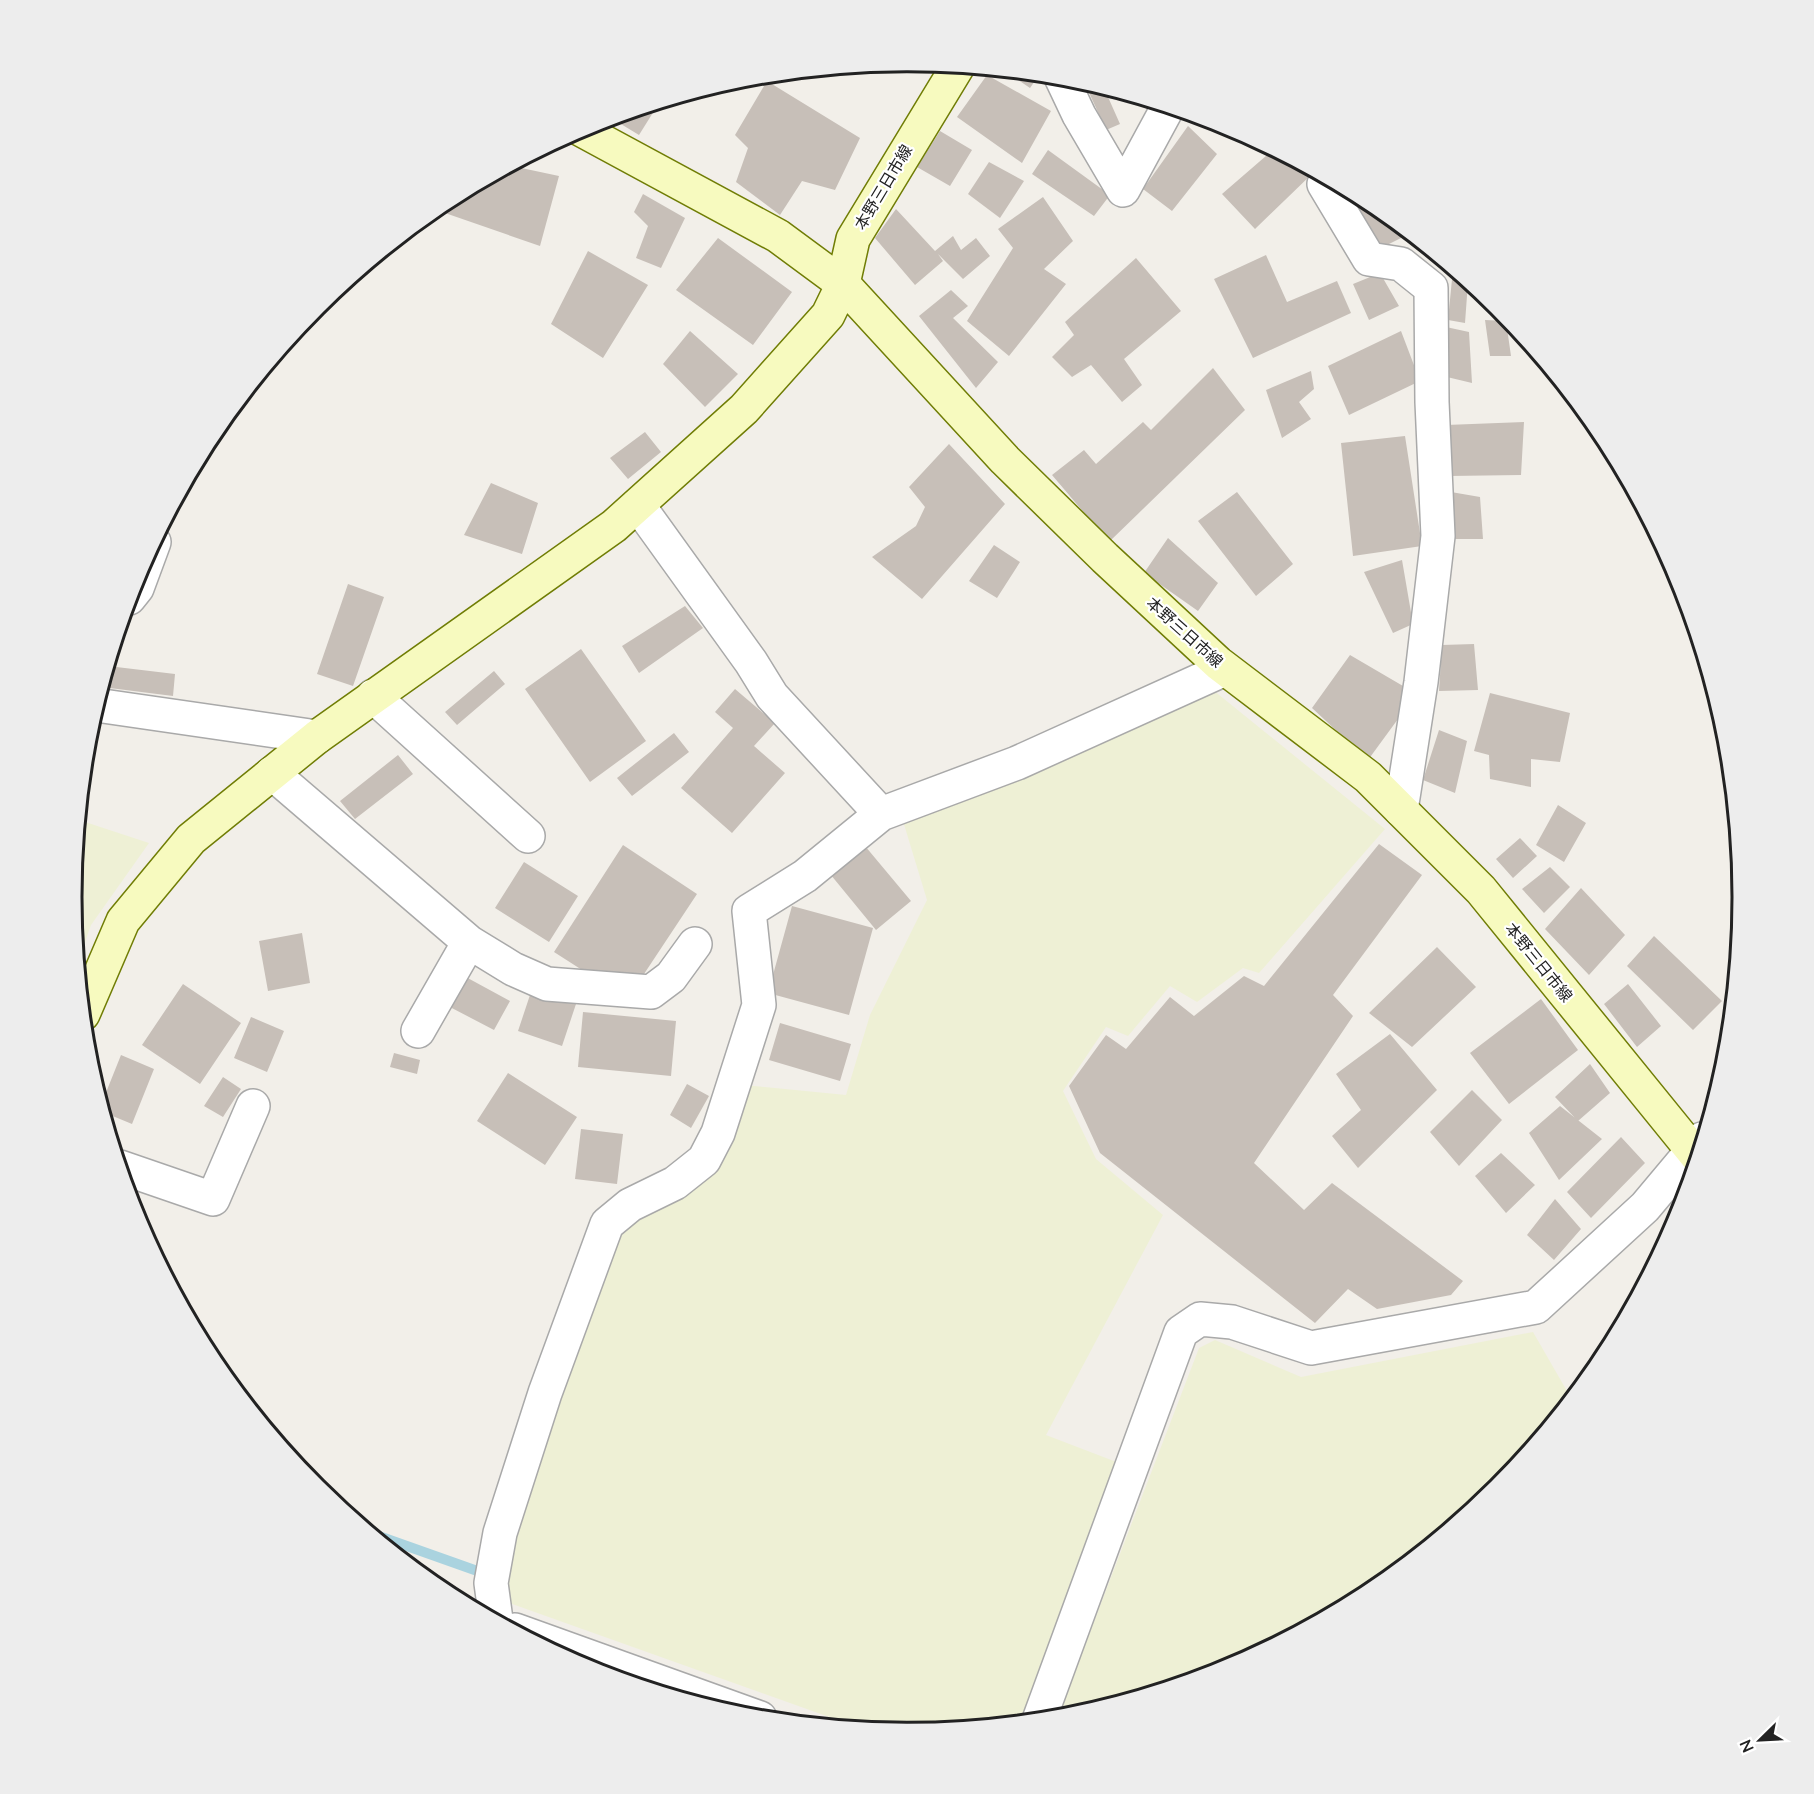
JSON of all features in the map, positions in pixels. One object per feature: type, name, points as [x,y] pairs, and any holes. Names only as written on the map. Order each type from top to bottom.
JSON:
[{"type":"main road","name":"本野三日市線","points":[[953,74],[853,239],[843,284],[1005,460],[1104,558],[1225,669],[1368,777],[1481,890],[1694,1144]]},
{"type":"main road","points":[[89,1001],[123,921],[191,839],[317,736],[614,526],[744,409],[828,315],[843,284],[778,236],[591,135]]},
{"type":"street","points":[[1066,88],[1079,115],[1123,190],[1164,114]]},
{"type":"street","points":[[1325,186],[1369,259],[1401,264],[1431,288],[1431,402],[1438,536],[1421,682],[1401,810]]},
{"type":"street","points":[[638,505],[751,662],[772,696],[881,814]]},
{"type":"street","points":[[495,1611],[491,1583],[500,1533],[545,1393],[607,1224],[630,1205],[675,1183],[704,1160],[718,1132],[759,1005],[749,911],[805,876],[881,814],[1017,763],[1225,669]]},
{"type":"street","points":[[373,696],[528,836]]},
{"type":"street","points":[[105,706],[317,736]]},
{"type":"street","points":[[272,773],[469,942],[513,969],[547,984],[651,992],[670,977],[695,944]]},
{"type":"street","points":[[418,1031],[469,942]]},
{"type":"street","points":[[129,1170],[213,1199],[253,1106]]},
{"type":"street","points":[[1043,1710],[1181,1332],[1200,1319],[1232,1322],[1311,1348],[1536,1307],[1645,1207],[1689,1159]]},
{"type":"street","points":[[575,1652],[692,1694]]},
{"type":"green space","points":[[1213,690],[1385,829],[1259,973],[1243,968],[1197,1002],[1170,986],[1128,1036],[1106,1027],[1063,1091],[1096,1159],[1163,1215],[1046,1435],[1119,1463],[1023,1714],[961,1720],[907,1722],[832,1718],[498,1599],[513,1523],[618,1239],[642,1214],[691,1191],[714,1172],[744,1085],[846,1095],[870,1015],[927,900],[903,821]]},
{"type":"green space","points":[[86,822],[149,843],[91,925],[84,946],[82,897]]},
{"type":"green space","points":[[1533,1332],[1567,1392],[1527,1441],[1451,1517],[1409,1552],[1365,1583],[1272,1637],[1223,1659],[1121,1694],[1061,1707],[1199,1348],[1215,1340],[1301,1377]]},
{"type":"building","points":[[986,76],[1051,111],[1022,163],[957,117]]},
{"type":"building","points":[[1017,79],[1034,82],[1030,88]]},
{"type":"building","points":[[771,84],[860,138],[835,190],[802,181],[780,215],[736,182],[748,148],[735,135],[765,85]]},
{"type":"building","points":[[1089,93],[1108,97],[1120,124],[1106,130]]},
{"type":"building","points":[[653,113],[639,135],[621,124]]},
{"type":"building","points":[[1188,126],[1217,154],[1172,211],[1143,189]]},
{"type":"building","points":[[940,131],[972,150],[950,186],[917,167]]},
{"type":"building","points":[[1048,150],[1110,195],[1094,216],[1032,174]]},
{"type":"building","points":[[1267,155],[1309,177],[1255,229],[1222,194]]},
{"type":"building","points":[[989,162],[1024,181],[1000,218],[968,194]]},
{"type":"building","points":[[522,168],[559,176],[540,246],[446,213]]},
{"type":"building","points":[[643,194],[685,218],[661,268],[636,258],[648,226],[634,212]]},
{"type":"building","points":[[1043,197],[1073,241],[1044,269],[1066,284],[1009,356],[967,321],[1013,248],[998,229]]},
{"type":"building","points":[[1357,206],[1402,237],[1375,251]]},
{"type":"building","points":[[896,209],[935,251],[953,236],[961,250],[976,238],[990,256],[963,279],[938,254],[943,261],[915,285],[875,238]]},
{"type":"building","points":[[718,238],[792,292],[753,345],[676,290]]},
{"type":"building","points":[[588,251],[648,285],[603,358],[551,324]]},
{"type":"building","points":[[1266,255],[1287,302],[1337,281],[1351,313],[1253,358],[1214,279]]},
{"type":"building","points":[[1136,258],[1181,311],[1124,359],[1142,385],[1122,402],[1091,365],[1072,377],[1052,357],[1074,335],[1065,322]]},
{"type":"building","points":[[1380,273],[1399,306],[1369,320],[1353,284]]},
{"type":"building","points":[[1452,278],[1467,292],[1465,323],[1448,320]]},
{"type":"building","points":[[951,290],[968,306],[953,318],[998,362],[976,388],[919,316]]},
{"type":"building","points":[[1485,320],[1496,321],[1508,333],[1511,356],[1490,356]]},
{"type":"building","points":[[1446,327],[1469,332],[1472,383],[1447,377]]},
{"type":"building","points":[[690,331],[738,374],[705,407],[663,364]]},
{"type":"building","points":[[1401,331],[1420,381],[1349,415],[1328,366]]},
{"type":"building","points":[[1213,368],[1245,410],[1109,542],[1052,475],[1084,450],[1096,464],[1143,422],[1151,430]]},
{"type":"building","points":[[1311,371],[1314,389],[1299,402],[1311,419],[1282,438],[1266,390]]},
{"type":"building","points":[[1524,422],[1521,475],[1449,476],[1446,425]]},
{"type":"building","points":[[645,432],[661,452],[628,479],[610,458]]},
{"type":"building","points":[[1405,436],[1422,546],[1353,556],[1341,443]]},
{"type":"building","points":[[949,444],[1005,504],[922,599],[872,557],[916,526],[925,507],[909,487]]},
{"type":"building","points":[[491,483],[538,503],[522,554],[464,535]]},
{"type":"building","points":[[1237,492],[1293,564],[1256,596],[1198,521]]},
{"type":"building","points":[[1451,492],[1480,497],[1483,539],[1448,539]]},
{"type":"building","points":[[1168,538],[1218,583],[1198,611],[1144,573]]},
{"type":"building","points":[[994,545],[1020,562],[997,598],[969,581]]},
{"type":"building","points":[[1402,560],[1413,624],[1393,633],[1364,572]]},
{"type":"building","points":[[348,584],[384,597],[353,686],[317,674]]},
{"type":"building","points":[[685,606],[703,628],[639,673],[622,646]]},
{"type":"building","points":[[1474,644],[1478,690],[1439,691],[1442,645]]},
{"type":"building","points":[[581,649],[646,741],[590,782],[525,689]]},
{"type":"building","points":[[1350,655],[1403,686],[1398,719],[1368,760],[1312,708]]},
{"type":"building","points":[[115,667],[175,674],[173,696],[109,688]]},
{"type":"building","points":[[494,671],[505,684],[457,725],[445,712]]},
{"type":"building","points":[[735,689],[775,723],[754,746],[785,773],[732,833],[681,788],[733,728],[715,712]]},
{"type":"building","points":[[1490,693],[1570,713],[1560,762],[1531,759],[1531,787],[1490,779],[1489,755],[1474,751]]},
{"type":"building","points":[[1439,730],[1467,741],[1455,793],[1423,780]]},
{"type":"building","points":[[674,733],[689,752],[632,796],[617,778]]},
{"type":"building","points":[[398,755],[413,774],[355,819],[340,801]]},
{"type":"building","points":[[1558,805],[1586,823],[1564,862],[1536,845]]},
{"type":"building","points":[[1520,838],[1537,856],[1513,878],[1496,859]]},
{"type":"building","points":[[860,840],[911,901],[876,930],[826,869]]},
{"type":"building","points":[[1379,844],[1422,875],[1333,995],[1353,1016],[1254,1163],[1304,1210],[1332,1183],[1463,1281],[1451,1295],[1377,1309],[1348,1289],[1315,1323],[1100,1153],[1069,1086],[1106,1035],[1126,1049],[1170,997],[1194,1016],[1244,976],[1264,986]]},
{"type":"building","points":[[623,845],[697,894],[644,974],[593,977],[554,952]]},
{"type":"building","points":[[524,862],[578,896],[549,942],[495,908]]},
{"type":"building","points":[[1550,867],[1570,887],[1544,913],[1522,889]]},
{"type":"building","points":[[1581,888],[1625,935],[1589,975],[1545,929]]},
{"type":"building","points":[[792,906],[873,928],[849,1015],[768,993]]},
{"type":"building","points":[[302,933],[310,983],[268,991],[259,941]]},
{"type":"building","points":[[1654,936],[1722,1001],[1693,1030],[1627,966]]},
{"type":"building","points":[[1437,947],[1476,987],[1412,1047],[1369,1013]]},
{"type":"building","points":[[464,976],[510,1001],[494,1030],[448,1006]]},
{"type":"building","points":[[183,984],[241,1023],[200,1084],[142,1045]]},
{"type":"building","points":[[1628,984],[1661,1026],[1637,1047],[1604,1004]]},
{"type":"building","points":[[532,989],[576,1004],[562,1046],[518,1031]]},
{"type":"building","points":[[1541,999],[1578,1050],[1509,1104],[1470,1053]]},
{"type":"building","points":[[583,1012],[676,1021],[671,1076],[578,1067]]},
{"type":"building","points":[[251,1017],[284,1031],[267,1072],[234,1058]]},
{"type":"building","points":[[780,1023],[851,1044],[840,1081],[769,1060]]},
{"type":"building","points":[[1390,1034],[1437,1090],[1358,1168],[1332,1136],[1361,1110],[1336,1074]]},
{"type":"building","points":[[394,1053],[420,1060],[417,1074],[390,1067]]},
{"type":"building","points":[[121,1055],[154,1069],[132,1124],[111,1115],[106,1093]]},
{"type":"building","points":[[1590,1064],[1610,1093],[1578,1121],[1555,1097]]},
{"type":"building","points":[[508,1073],[577,1117],[545,1165],[477,1121]]},
{"type":"building","points":[[223,1077],[241,1089],[223,1117],[204,1106]]},
{"type":"building","points":[[687,1084],[709,1096],[691,1128],[670,1115]]},
{"type":"building","points":[[1472,1090],[1502,1120],[1459,1166],[1430,1132]]},
{"type":"building","points":[[1560,1106],[1602,1139],[1559,1180],[1529,1133]]},
{"type":"building","points":[[581,1129],[623,1134],[617,1184],[575,1179]]},
{"type":"building","points":[[1621,1137],[1645,1163],[1591,1218],[1567,1192]]},
{"type":"building","points":[[1501,1153],[1535,1185],[1506,1213],[1475,1176]]},
{"type":"building","points":[[1555,1199],[1581,1229],[1554,1260],[1527,1235]]},
{"type":"waterway","points":[[391,1540],[483,1573],[483,1579]]}]
